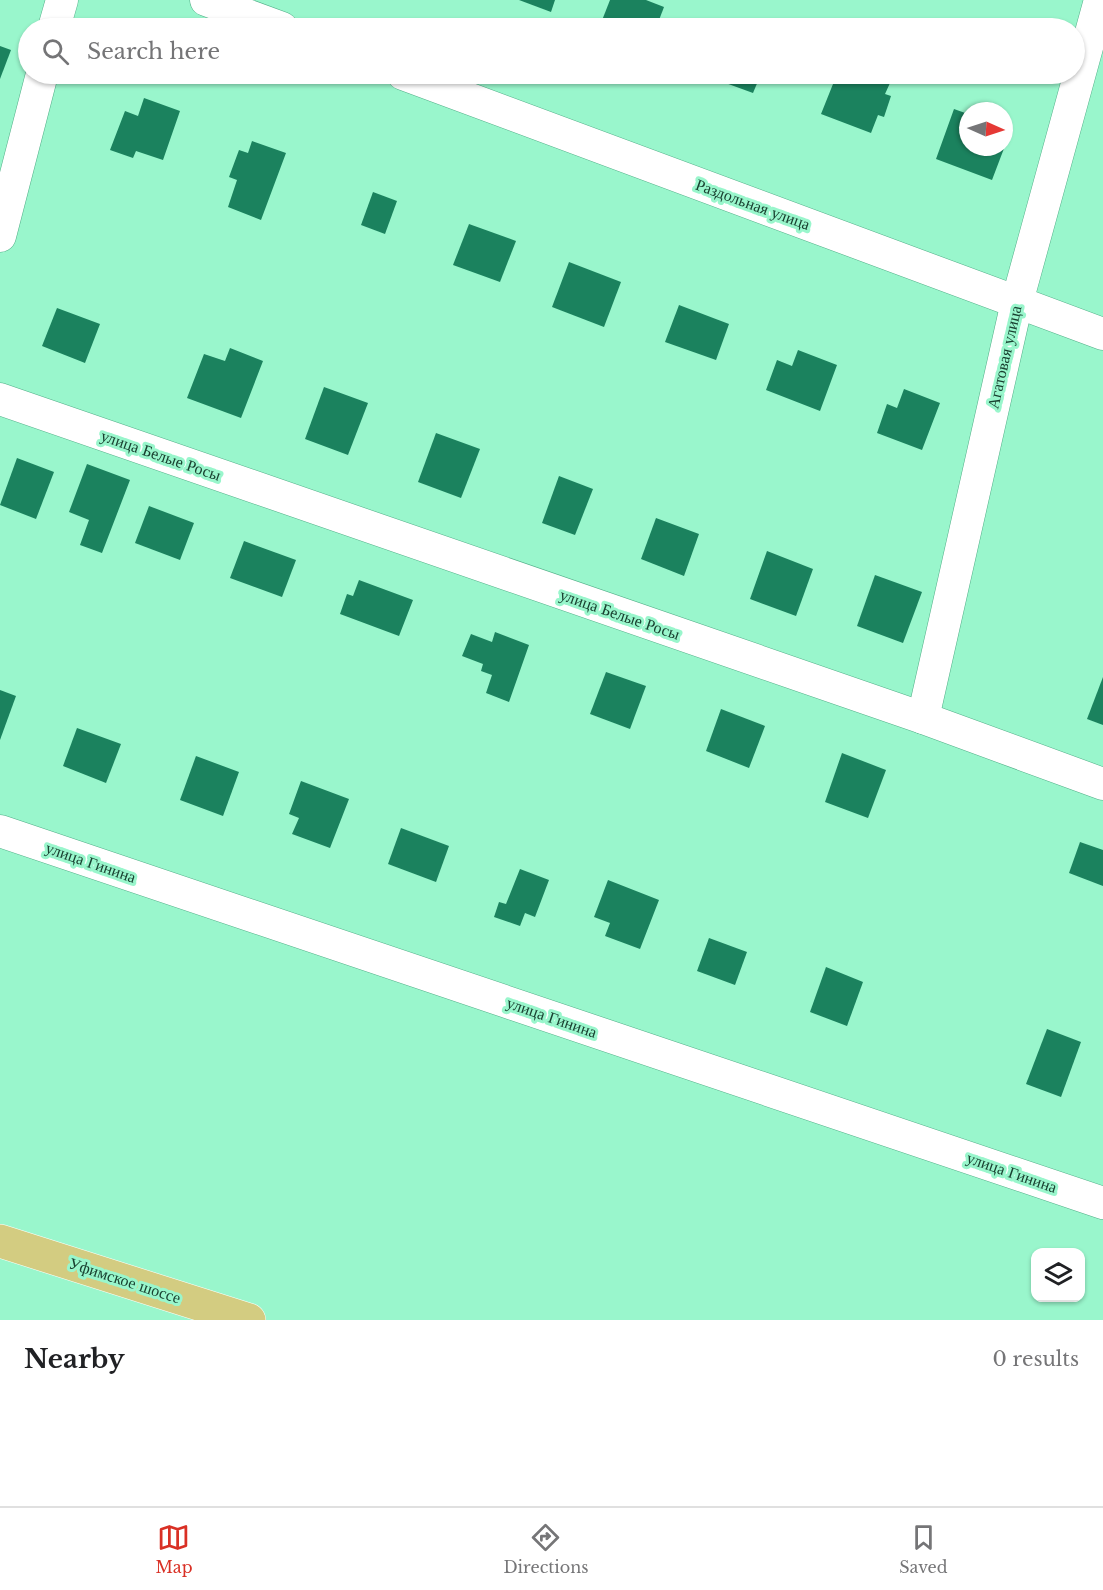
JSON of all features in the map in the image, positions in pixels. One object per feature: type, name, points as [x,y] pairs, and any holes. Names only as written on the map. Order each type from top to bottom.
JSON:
[{"type":"main road","name":"Уфимское шоссе","points":[[0,1240],[249,1320]]},
{"type":"street","points":[[57,18],[62,0]]},
{"type":"street","points":[[206,0],[255,18]]},
{"type":"street","name":"Агатовая улица","points":[[1085,55],[1100,0]]},
{"type":"street","points":[[0,236],[39,84]]},
{"type":"street","name":"Раздольная улица","points":[[430,84],[1103,334]]},
{"type":"street","name":"Агатовая улица","points":[[923,718],[1017,302],[1077,84]]},
{"type":"street","name":"улица Белые Росы","points":[[0,399],[923,718],[1103,784]]},
{"type":"street","name":"улица Гинина","points":[[0,831],[1103,1203]]},
{"type":"building","points":[[519,0],[555,0],[551,12]]},
{"type":"building","points":[[610,0],[646,0],[664,7],[660,18],[603,18]]},
{"type":"building","points":[[0,46],[11,50],[0,79]]},
{"type":"building","points":[[728,84],[757,84],[753,93]]},
{"type":"building","points":[[833,84],[890,84],[885,94],[891,96],[884,117],[878,115],[871,133],[821,114]]},
{"type":"building","points":[[144,98],[180,111],[163,160],[136,151],[133,158],[110,150],[125,111],[138,116]]},
{"type":"building","points":[[954,109],[959,111],[959,156],[1001,156],[992,180],[936,159]]},
{"type":"building","points":[[252,141],[286,153],[261,220],[228,207],[237,180],[229,177],[239,150],[248,153]]},
{"type":"building","points":[[373,192],[397,201],[385,234],[361,225]]},
{"type":"building","points":[[469,224],[516,241],[500,282],[453,265]]},
{"type":"building","points":[[569,262],[621,282],[604,327],[552,307]]},
{"type":"building","points":[[679,305],[729,324],[716,360],[665,342]]},
{"type":"building","points":[[57,308],[100,324],[85,363],[42,346]]},
{"type":"building","points":[[230,348],[263,361],[241,418],[187,398],[204,354],[225,361]]},
{"type":"building","points":[[798,350],[837,365],[820,411],[766,390],[777,360],[792,366]]},
{"type":"building","points":[[324,387],[368,403],[348,455],[305,439]]},
{"type":"building","points":[[904,389],[940,403],[922,450],[877,433],[887,404],[897,408]]},
{"type":"building","points":[[436,433],[480,449],[461,498],[418,482]]},
{"type":"building","points":[[17,458],[54,472],[36,519],[0,505]]},
{"type":"building","points":[[87,464],[130,480],[102,553],[80,545],[89,520],[69,512]]},
{"type":"building","points":[[559,476],[593,489],[575,535],[542,523]]},
{"type":"building","points":[[149,506],[194,523],[180,560],[135,543]]},
{"type":"building","points":[[656,518],[699,534],[684,576],[641,559]]},
{"type":"building","points":[[244,541],[296,560],[282,597],[230,578]]},
{"type":"building","points":[[767,551],[813,569],[796,616],[750,599]]},
{"type":"building","points":[[875,575],[922,592],[903,643],[857,626]]},
{"type":"building","points":[[359,580],[413,600],[399,636],[340,614],[347,594],[353,596]]},
{"type":"building","points":[[495,632],[529,645],[509,702],[486,693],[492,675],[481,671],[483,664],[462,656],[471,634],[492,642]]},
{"type":"building","points":[[606,672],[646,686],[630,729],[590,714]]},
{"type":"building","points":[[1103,677],[1103,725],[1087,719]]},
{"type":"building","points":[[0,690],[16,696],[0,740]]},
{"type":"building","points":[[721,709],[765,726],[749,768],[706,751]]},
{"type":"building","points":[[77,728],[121,744],[106,783],[63,766]]},
{"type":"building","points":[[842,753],[886,770],[868,818],[825,802]]},
{"type":"building","points":[[196,756],[239,772],[223,816],[180,800]]},
{"type":"building","points":[[301,781],[349,799],[330,848],[292,834],[299,818],[289,814]]},
{"type":"building","points":[[401,828],[449,846],[436,882],[388,864]]},
{"type":"building","points":[[1080,842],[1103,850],[1103,886],[1069,873]]},
{"type":"building","points":[[520,869],[549,880],[535,917],[525,913],[520,926],[494,917],[499,902],[506,904]]},
{"type":"building","points":[[608,880],[659,900],[640,949],[605,936],[610,923],[594,917]]},
{"type":"building","points":[[709,938],[747,952],[735,985],[697,971]]},
{"type":"building","points":[[826,967],[863,982],[847,1026],[810,1012]]},
{"type":"building","points":[[1047,1029],[1081,1042],[1061,1097],[1026,1084]]}]
